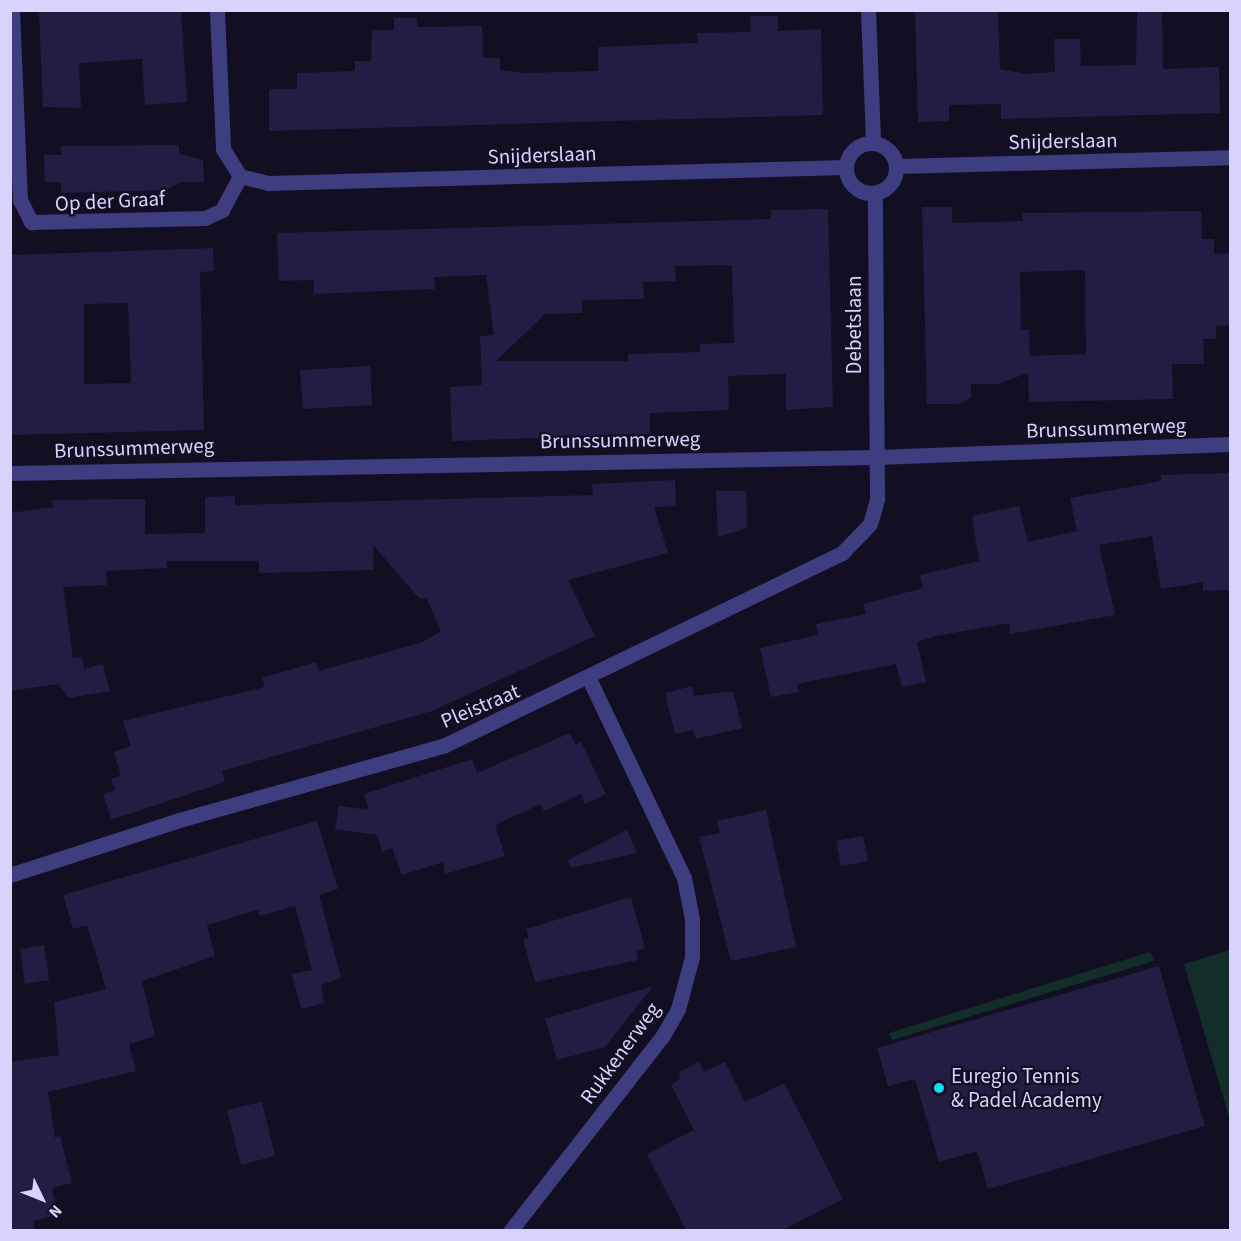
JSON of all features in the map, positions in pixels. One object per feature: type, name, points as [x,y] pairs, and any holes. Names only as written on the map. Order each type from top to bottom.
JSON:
[{"type":"street","name":"Op der Graaf","points":[[12,10],[20,200],[31,222],[73,225],[205,218],[222,210],[240,176]]},
{"type":"street","points":[[217,10],[223,149],[240,176]]},
{"type":"street","points":[[868,10],[873,142]]},
{"type":"street","points":[[873,142],[893,154],[897,166],[891,184],[875,193],[855,187],[846,167],[854,149],[873,142]]},
{"type":"street","name":"Snijderslaan","points":[[897,166],[1230,157]]},
{"type":"street","name":"Snijderslaan","points":[[240,176],[268,183],[846,167]]},
{"type":"street","name":"Debetslaan","points":[[875,193],[876,457]]},
{"type":"street","name":"Brunssummerweg","points":[[10,473],[876,457],[1230,444]]},
{"type":"street","name":"Pleistraat","points":[[10,875],[179,820],[445,745],[589,679],[842,553],[874,511],[876,457]]},
{"type":"street","name":"Rukkenerweg","points":[[511,1230],[662,1037],[678,1009],[692,957],[692,919],[684,878],[589,679]]},
{"type":"green space","points":[[1230,950],[1230,1120],[1184,964]]},
{"type":"green space","points":[[1150,952],[1154,961],[892,1040],[889,1033]]},
{"type":"building","points":[[39,10],[181,10],[187,102],[145,105],[142,59],[79,63],[81,108],[43,107]]},
{"type":"building","points":[[915,10],[998,10],[1000,69],[1026,74],[1055,72],[1054,39],[1080,39],[1081,66],[1136,65],[1137,10],[1162,10],[1163,69],[1219,67],[1220,113],[1001,119],[1001,104],[949,105],[949,121],[918,122]]},
{"type":"building","points":[[750,16],[778,16],[778,31],[821,29],[823,115],[269,131],[269,89],[297,89],[297,73],[355,71],[355,61],[371,61],[372,30],[394,30],[394,18],[417,18],[417,27],[482,26],[483,58],[500,58],[500,70],[524,73],[598,71],[598,47],[698,43],[697,33],[751,32]]},
{"type":"building","points":[[179,145],[179,154],[203,160],[204,182],[180,182],[167,190],[61,193],[61,182],[45,182],[44,155],[61,155],[61,146]]},
{"type":"building","points":[[922,207],[952,207],[952,223],[1023,221],[1023,213],[1201,211],[1202,239],[1214,239],[1214,254],[1230,253],[1230,325],[1216,326],[1216,339],[1203,339],[1204,364],[1172,364],[1173,399],[1029,402],[1028,373],[997,384],[971,384],[971,398],[959,404],[927,404]],"holes":[[[1085,270],[1086,354],[1030,356],[1029,330],[1021,330],[1020,272]]]},
{"type":"building","points":[[828,209],[833,407],[786,410],[786,374],[728,376],[729,410],[650,413],[650,434],[452,441],[450,387],[482,385],[480,336],[494,335],[486,275],[434,277],[435,289],[314,294],[314,280],[279,281],[277,233],[771,219],[771,210]],"holes":[[[732,265],[734,343],[700,344],[700,352],[628,354],[628,361],[496,361],[545,314],[582,313],[582,300],[644,299],[643,282],[676,281],[675,266]]]},
{"type":"building","points":[[213,248],[214,271],[200,272],[204,430],[10,435],[10,255]],"holes":[[[128,303],[131,383],[84,384],[84,304]]]},
{"type":"building","points":[[370,366],[372,405],[303,409],[300,370]]},
{"type":"building","points":[[1230,473],[1230,590],[1203,591],[1203,582],[1161,589],[1152,536],[1099,545],[1115,615],[1010,634],[1009,623],[936,636],[917,642],[926,682],[902,687],[896,664],[797,684],[799,692],[771,697],[760,648],[818,635],[816,624],[866,614],[863,604],[923,588],[920,575],[979,561],[972,516],[1019,506],[1028,542],[1077,531],[1070,498],[1161,481],[1161,475]]},
{"type":"building","points":[[675,480],[676,506],[654,507],[668,553],[568,580],[595,636],[432,711],[222,771],[225,782],[123,816],[111,819],[103,794],[115,790],[111,779],[121,776],[114,752],[131,746],[123,721],[265,687],[262,678],[316,662],[319,671],[423,642],[441,631],[427,599],[419,598],[373,545],[374,570],[259,573],[259,561],[166,561],[167,568],[106,571],[107,585],[63,587],[73,658],[82,657],[84,669],[103,664],[110,691],[69,698],[58,684],[10,691],[10,513],[53,507],[52,500],[145,499],[145,534],[205,533],[205,497],[235,496],[235,505],[593,495],[592,484]]},
{"type":"building","points":[[716,491],[746,491],[747,528],[718,537]]},
{"type":"building","points":[[692,686],[694,696],[733,691],[742,728],[696,739],[693,730],[675,734],[665,693]]},
{"type":"building","points":[[570,733],[576,745],[581,742],[606,794],[585,804],[581,794],[544,811],[540,804],[495,825],[505,856],[445,874],[443,862],[402,875],[392,848],[382,852],[377,835],[335,829],[339,806],[369,810],[364,794],[472,759],[477,773]]},
{"type":"building","points":[[766,810],[796,947],[731,961],[699,837],[720,833],[717,821]]},
{"type":"building","points":[[317,821],[338,889],[319,895],[341,978],[321,985],[324,1003],[301,1009],[292,974],[312,970],[295,906],[260,916],[258,910],[207,925],[215,956],[142,981],[155,1036],[129,1044],[136,1071],[48,1092],[55,1138],[60,1136],[72,1183],[52,1188],[58,1215],[33,1221],[35,1230],[10,1230],[10,1062],[59,1055],[54,1002],[106,989],[87,925],[73,929],[63,895]]},
{"type":"building","points":[[627,830],[637,853],[571,868],[568,860]]},
{"type":"building","points":[[863,836],[868,861],[841,866],[836,841]]},
{"type":"building","points":[[631,897],[645,948],[636,951],[638,960],[535,982],[523,939],[529,938],[526,929]]},
{"type":"building","points":[[44,945],[49,980],[25,984],[20,949]]},
{"type":"building","points":[[1159,966],[1205,1126],[988,1189],[977,1151],[939,1162],[915,1079],[888,1086],[877,1048]]},
{"type":"building","points":[[653,986],[605,1047],[557,1060],[545,1019]]},
{"type":"building","points":[[699,1062],[704,1072],[725,1062],[745,1102],[784,1083],[843,1199],[783,1230],[686,1230],[647,1154],[694,1130],[671,1085],[681,1078],[679,1072]]},
{"type":"building","points":[[262,1102],[275,1156],[241,1165],[227,1110]]},
{"type":"place","name":"Euregio Tennis & Padel Academy","points":[[939,1088]]}]
